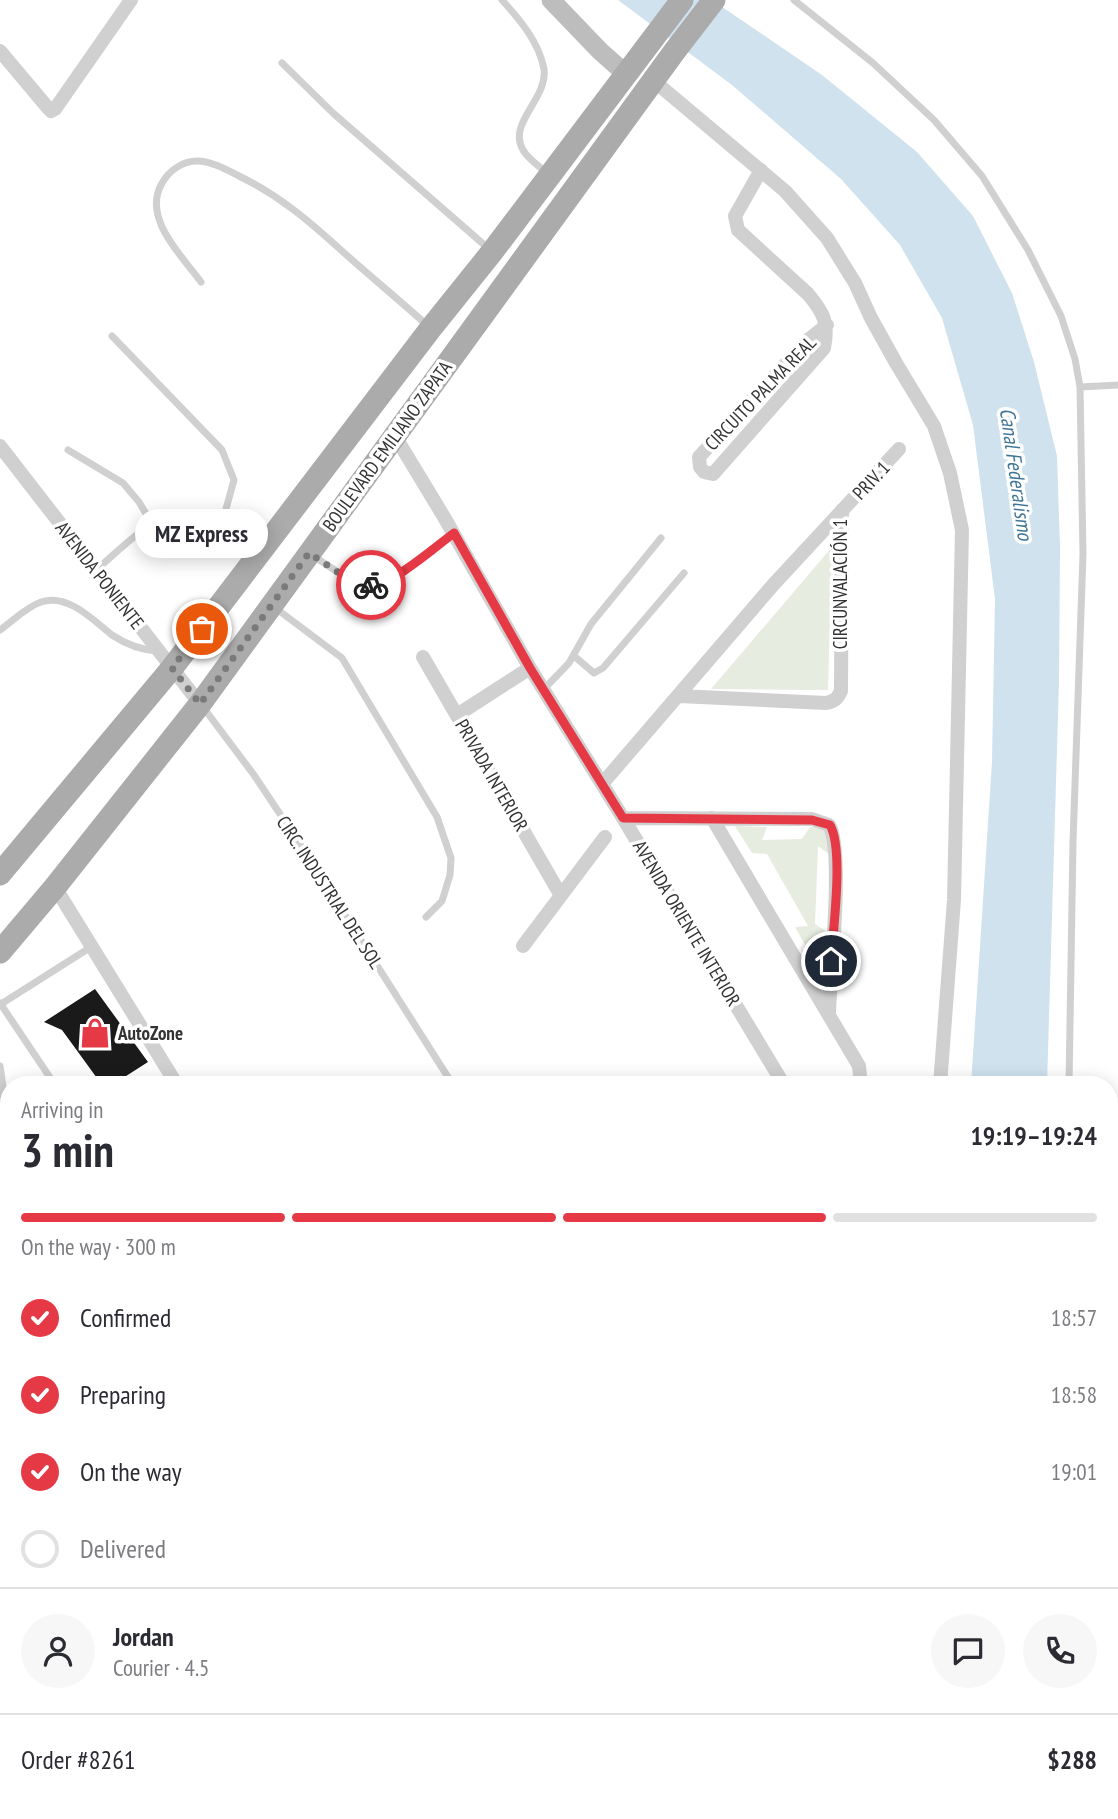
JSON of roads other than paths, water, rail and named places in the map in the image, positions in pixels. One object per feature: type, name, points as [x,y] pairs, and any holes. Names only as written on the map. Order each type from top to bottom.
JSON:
[{"type":"main road","points":[[551,0],[627,75]]},
{"type":"main road","name":"BOULEVARD EMILIANO ZAPATA","points":[[0,874],[166,659],[263,550],[682,0]]},
{"type":"main road","name":"BOULEVARD EMILIANO ZAPATA","points":[[0,952],[200,704],[714,0]]},
{"type":"street","points":[[0,51],[51,111],[131,0]]},
{"type":"street","points":[[654,81],[785,191],[827,238],[934,426],[950,473],[962,530],[954,900],[941,1076]]},
{"type":"street","name":"CIRCUITO PALMA REAL","points":[[761,170],[735,216],[738,230],[818,305],[827,325],[824,348],[713,474],[704,472],[700,467],[699,457],[808,340],[827,325]]},
{"type":"street","points":[[756,398],[772,410]]},
{"type":"street","name":"AVENIDA ORIENTE INTERIOR","points":[[395,436],[454,533],[543,690],[779,1076]]},
{"type":"street","name":"AVENIDA PONIENTE","points":[[0,446],[200,704]]},
{"type":"street","name":"PRIV. 1","points":[[842,510],[899,449]]},
{"type":"street","name":"CIRCUNVALACIÓN 1","points":[[679,696],[826,703],[838,697],[841,691],[842,510]]},
{"type":"street","name":"CIRCUNVALACIÓN 1","points":[[602,784],[773,584],[842,510]]},
{"type":"street","name":"PRIVADA INTERIOR","points":[[423,657],[560,894]]},
{"type":"street","points":[[457,715],[530,668]]},
{"type":"street","points":[[623,818],[819,820],[830,825],[836,860],[829,1012]]},
{"type":"street","points":[[712,818],[829,1012],[859,1066],[861,1076]]},
{"type":"street","points":[[523,946],[605,837]]},
{"type":"street","points":[[55,887],[171,1076]]},
{"type":"lane","points":[[502,0],[533,39],[544,69],[541,93],[527,113],[519,138],[528,157],[550,175]]},
{"type":"lane","points":[[794,0],[873,63],[934,120],[982,176],[1028,250],[1061,316],[1075,359],[1080,387],[1083,554],[1073,842],[1069,1076]]},
{"type":"lane","points":[[282,63],[333,113],[492,252]]},
{"type":"lane","points":[[201,282],[159,222],[156,210],[156,193],[165,176],[180,164],[199,161],[219,166],[256,184],[302,215],[431,328]]},
{"type":"lane","points":[[112,336],[222,450],[234,480],[221,527]]},
{"type":"lane","points":[[1080,387],[1118,384]]},
{"type":"lane","points":[[68,450],[123,483],[152,524]]},
{"type":"lane","points":[[96,570],[152,524],[169,518],[198,518],[263,550]]},
{"type":"lane","points":[[309,553],[354,583],[376,586],[398,574],[454,533]]},
{"type":"lane","points":[[543,690],[574,656],[591,624],[661,538]]},
{"type":"lane","points":[[574,656],[594,673],[603,668],[684,573]]},
{"type":"lane","points":[[0,630],[37,603],[48,600],[66,603],[90,615],[113,635],[140,650],[166,659]]},
{"type":"lane","points":[[271,604],[342,658],[437,817],[451,858],[450,875],[442,901],[426,917]]},
{"type":"lane","name":"CIRC. INDUSTRIAL DEL SOL","points":[[200,704],[254,775],[298,841],[447,1076]]},
{"type":"lane","points":[[49,1076],[1,1003],[91,947]]},
{"type":"water","name":"Canal Federalismo","points":[[618,0],[712,0],[822,75],[917,152],[973,216],[1012,293],[1034,362],[1057,456],[1060,547],[1059,681],[1047,1076],[972,1076],[992,762],[995,599],[973,425],[942,318],[900,245],[841,179],[732,85]]},
{"type":"place","name":"MZ Express","points":[[202,629]]},
{"type":"place","name":"AutoZone","points":[[95,1033]]}]
